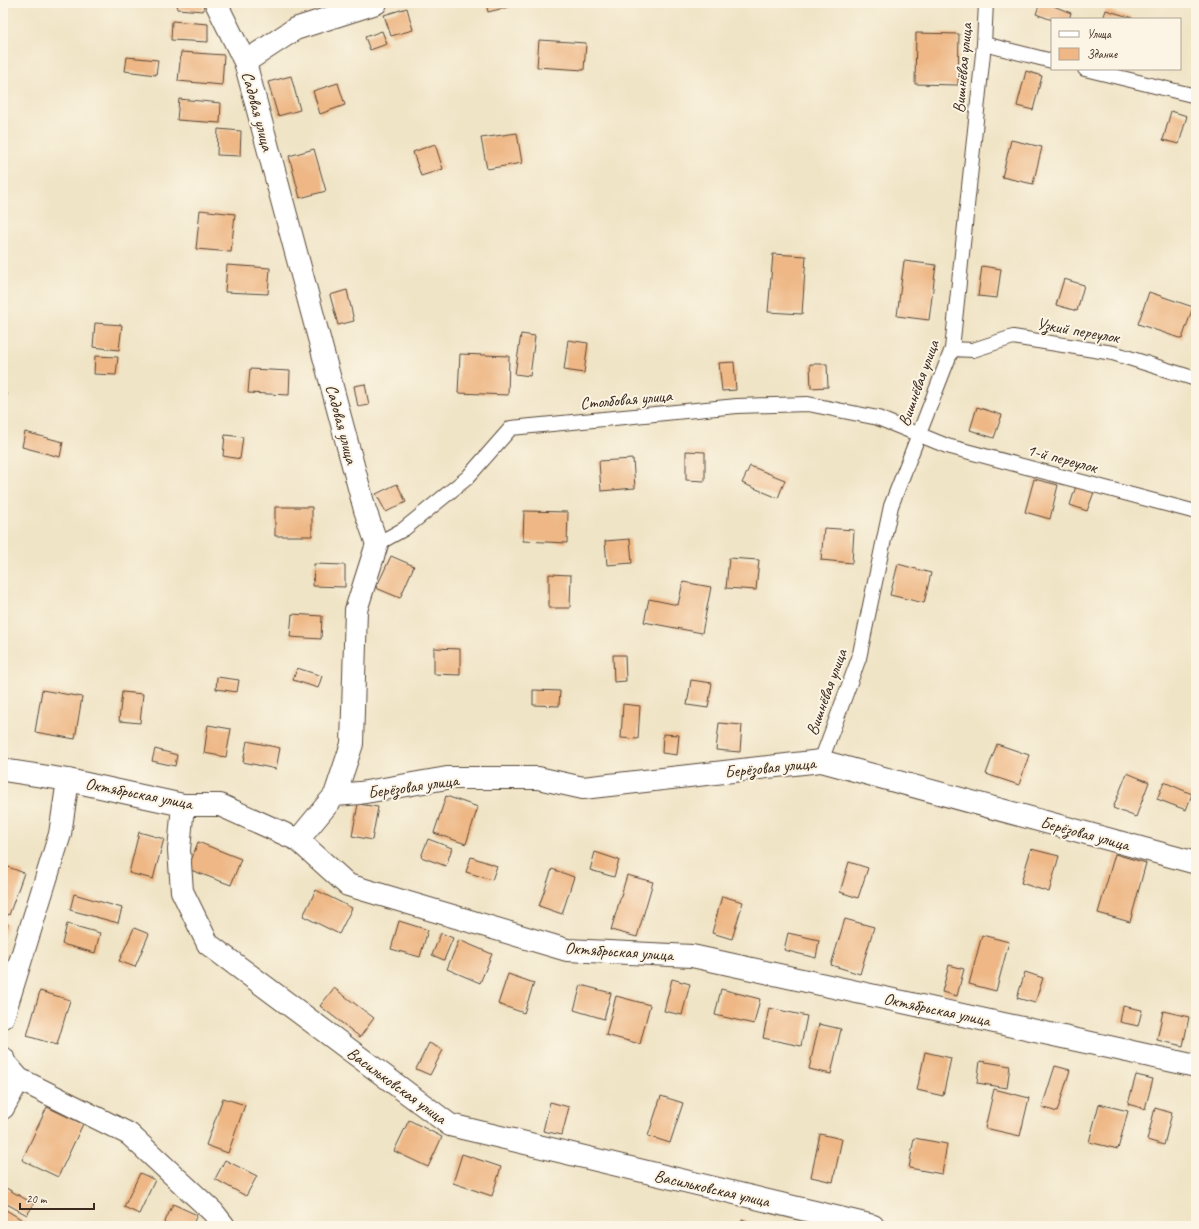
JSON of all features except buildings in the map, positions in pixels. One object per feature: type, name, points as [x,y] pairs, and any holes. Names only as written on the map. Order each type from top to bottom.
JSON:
[{"type":"street","name":"Садовая улица","points":[[216,3],[245,62],[365,510],[377,544]]},
{"type":"street","points":[[245,62],[294,29],[376,3]]},
{"type":"street","points":[[298,840],[335,795],[352,744],[356,610],[377,544]]},
{"type":"street","name":"Берёзовая улица","points":[[335,795],[360,793],[447,778],[538,778],[583,788],[821,761],[1196,863]]},
{"type":"street","name":"Октябрьская улица","points":[[3,770],[68,780],[183,805],[220,805],[298,840],[348,885],[567,950],[692,956],[1196,1066]]},
{"type":"street","name":"Октябрьская улица","points":[[3,1017],[60,834],[68,780]]},
{"type":"street","name":"Васильковская улица","points":[[183,805],[179,850],[182,891],[208,944],[450,1125],[873,1226]]},
{"type":"street","points":[[3,1058],[4,1062],[19,1079],[129,1134],[213,1212],[224,1226]]},
{"type":"street","points":[[3,1108],[19,1079]]},
{"type":"lane","name":"Вишнёвая улица","points":[[821,761],[859,658],[890,506],[920,434],[952,349],[984,44],[986,3]]},
{"type":"lane","points":[[984,44],[1051,61]]},
{"type":"lane","points":[[1089,70],[1196,96]]},
{"type":"lane","name":"Узкий переулок","points":[[952,349],[973,350],[1013,336],[1113,353],[1196,378]]},
{"type":"lane","name":"Столбовая улица","points":[[377,544],[404,529],[467,478],[511,428],[737,406],[808,404],[878,418],[920,434]]},
{"type":"lane","name":"1-й переулок","points":[[920,434],[947,446],[1196,512]]}]
